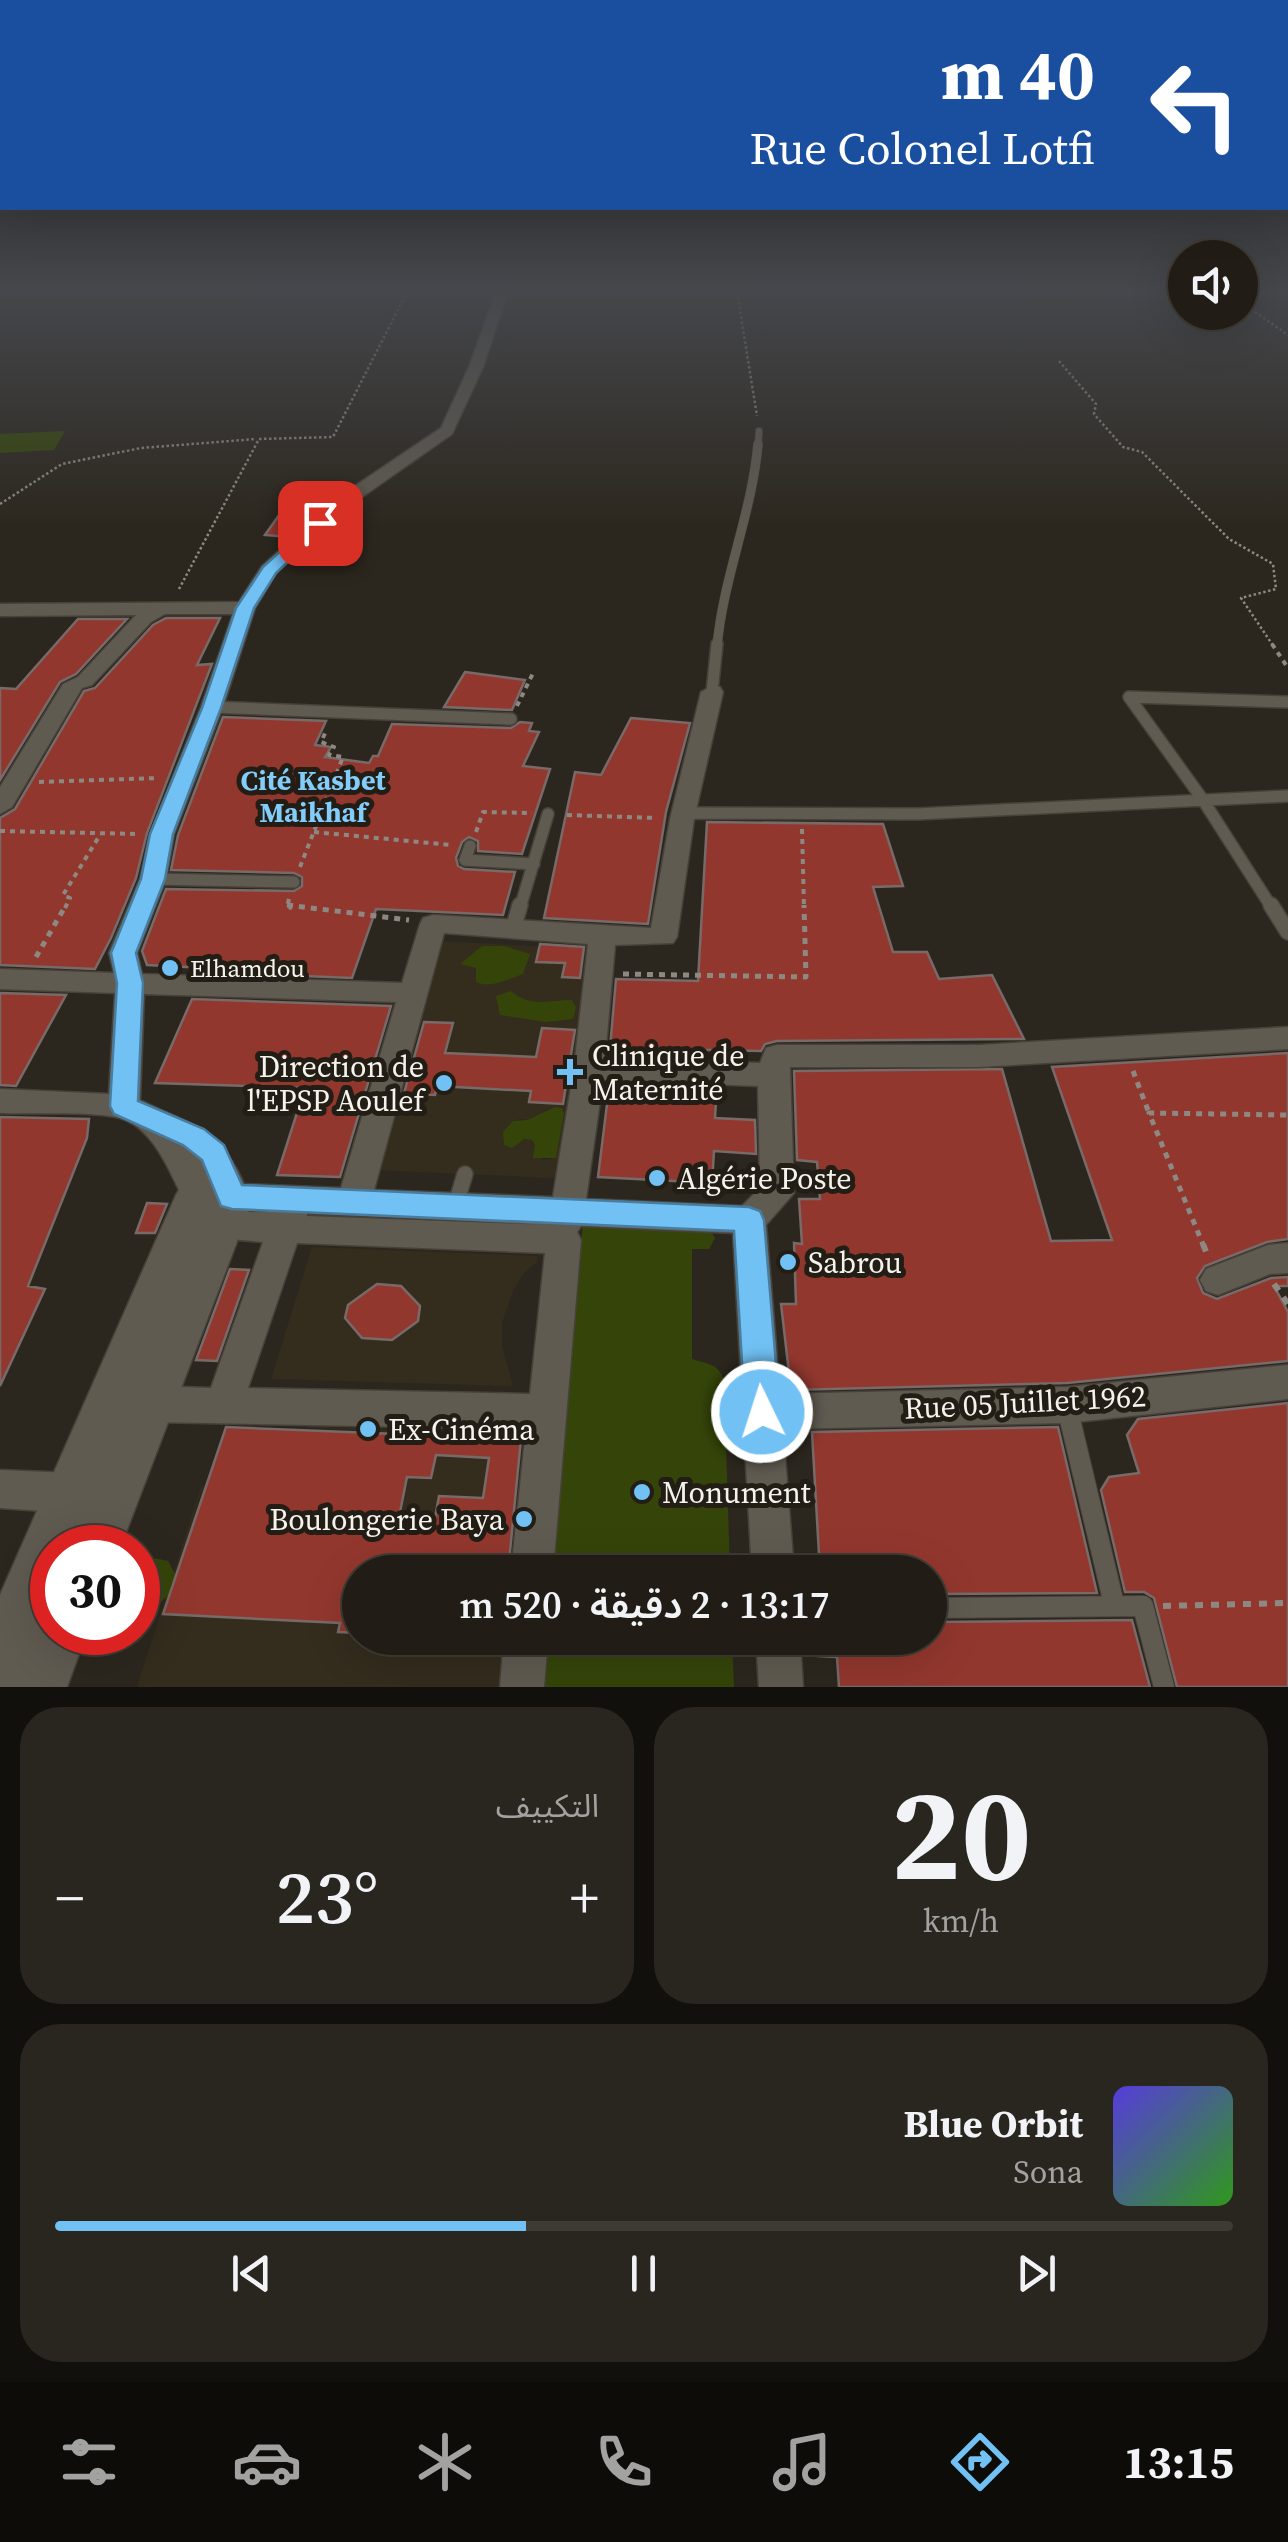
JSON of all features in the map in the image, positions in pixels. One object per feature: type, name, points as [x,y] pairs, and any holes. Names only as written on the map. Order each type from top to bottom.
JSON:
[{"type":"street","points":[[131,1110],[130,983],[124,953],[153,879],[162,834],[212,708],[245,608],[261,582],[346,500],[447,430],[474,371]]},
{"type":"street","points":[[0,610],[245,608]]},
{"type":"street","points":[[0,807],[74,684],[85,681],[144,618],[164,609]]},
{"type":"street","points":[[354,1202],[433,924],[663,937],[682,819],[712,692]]},
{"type":"street","points":[[533,1555],[566,1225],[590,1068],[602,936]]},
{"type":"street","points":[[12,978],[412,993]]},
{"type":"street","points":[[210,1211],[566,1225],[749,1220],[777,1193],[773,1075],[777,1056],[979,1056],[1288,1038]]},
{"type":"street","points":[[590,1068],[773,1075]]},
{"type":"street","points":[[0,1102],[131,1110],[194,1137],[214,1153],[210,1211],[132,1403],[93,1495],[0,1662]]},
{"type":"street","points":[[291,1213],[354,1202],[451,1220]]},
{"type":"street","points":[[223,1406],[291,1213]]},
{"type":"street","points":[[749,1220],[772,1555]]},
{"type":"street","points":[[1218,1280],[1268,1260],[1288,1258]]},
{"type":"street","name":"Rue 05 Juillet 1962","points":[[762,1412],[1066,1404],[1288,1382]]},
{"type":"street","points":[[132,1403],[546,1412]]},
{"type":"street","points":[[0,1489],[93,1495]]},
{"type":"street","points":[[93,1495],[93,1525]]},
{"type":"street","points":[[38,1687],[50,1655]]},
{"type":"street","points":[[522,1687],[525,1655]]},
{"type":"street","points":[[779,1655],[781,1687]]},
{"type":"lane","points":[[712,692],[721,602],[754,478],[759,431]]},
{"type":"lane","points":[[1288,702],[1129,698],[1203,800],[1288,932]]},
{"type":"lane","points":[[212,708],[511,719]]},
{"type":"lane","points":[[682,819],[694,813],[802,818],[1288,796]]},
{"type":"lane","points":[[512,929],[548,814]]},
{"type":"lane","points":[[470,846],[465,860],[534,864]]},
{"type":"lane","points":[[153,879],[294,882]]},
{"type":"lane","points":[[451,1220],[464,1174]]},
{"type":"lane","points":[[1066,1404],[1114,1604]]},
{"type":"lane","points":[[947,1608],[1143,1606],[1164,1687]]},
{"type":"path","points":[[0,504],[62,464],[141,448],[332,437],[366,371]]},
{"type":"path","points":[[749,371],[759,431]]},
{"type":"path","points":[[1068,371],[1096,404],[1094,414],[1123,447],[1142,452],[1229,539],[1273,564],[1276,589],[1241,598],[1288,668]]},
{"type":"path","points":[[164,609],[259,439]]},
{"type":"path","points":[[511,719],[533,672]]},
{"type":"path","points":[[336,710],[321,742],[334,746],[329,755],[344,758],[286,906],[433,924]]},
{"type":"path","points":[[15,781],[184,778]]},
{"type":"path","points":[[314,832],[470,846],[483,812],[682,819]]},
{"type":"path","points":[[598,973],[806,977],[802,818]]},
{"type":"path","points":[[0,831],[162,834]]},
{"type":"path","points":[[12,978],[70,898],[63,895],[100,835]]},
{"type":"path","points":[[1115,1049],[1133,1071],[1218,1280]]},
{"type":"path","points":[[1148,1113],[1288,1116]]},
{"type":"path","points":[[1143,1606],[1288,1603]]},
{"type":"shaded area","name":"Clinique de Maternité","points":[[436,941],[590,949],[556,1178],[374,1170]],"holes":[[[418,1021],[452,1023],[445,1053],[536,1057],[542,1029],[575,1030],[563,1104],[529,1102],[531,1091],[437,1086],[434,1095],[398,1092]],[[555,1107],[556,1158],[542,1160],[532,1140],[506,1140],[519,1119],[527,1120]]]},
{"type":"shaded area","points":[[312,1247],[537,1256],[537,1262],[524,1273],[513,1291],[502,1323],[502,1345],[513,1386],[271,1379]]},
{"type":"shaded area","points":[[307,1426],[530,1438],[515,1555],[515,1528],[362,1521],[355,1555],[349,1555],[361,1497],[202,1490],[164,1614],[335,1623],[342,1589],[338,1631],[342,1631],[342,1655],[503,1655],[499,1687],[137,1687],[147,1655],[160,1655],[160,1615],[201,1487],[289,1492]],"holes":[[[308,1428],[416,1433],[403,1498],[291,1492]],[[417,1433],[527,1439],[516,1526],[435,1522],[483,1498],[489,1458],[436,1455],[431,1478],[408,1477]]]},
{"type":"green space","points":[[65,431],[54,450],[0,453],[0,434]]},
{"type":"green space","points":[[482,946],[504,946],[530,954],[523,974],[494,984],[476,982],[476,968],[460,964]]},
{"type":"green space","points":[[511,991],[533,1001],[572,1000],[576,1007],[573,1019],[546,1022],[500,1015],[496,996]]},
{"type":"green space","points":[[555,1107],[562,1108],[564,1113],[556,1158],[533,1158],[532,1140],[524,1139],[512,1148],[504,1145],[503,1132],[513,1121],[527,1120]]},
{"type":"green space","points":[[583,1223],[710,1230],[715,1238],[709,1249],[692,1249],[692,1359],[716,1367],[724,1381],[729,1555],[553,1555]]},
{"type":"green space","points":[[160,1559],[168,1561],[179,1581],[177,1589],[160,1602]]},
{"type":"green space","points":[[544,1655],[733,1655],[734,1687],[541,1687]]},
{"type":"building","points":[[298,488],[330,490],[313,515],[289,537],[265,535]]},
{"type":"building","points":[[166,618],[220,618],[197,665],[212,664],[111,938],[95,969],[0,965],[0,818],[15,809],[84,691],[95,688],[153,625]]},
{"type":"building","points":[[78,619],[127,619],[76,674],[60,682],[0,780],[0,688],[16,689]]},
{"type":"building","points":[[465,672],[525,680],[512,710],[444,707]]},
{"type":"building","points":[[223,717],[326,721],[315,745],[331,747],[325,757],[369,763],[373,756],[378,756],[392,724],[511,728],[520,722],[532,723],[529,731],[539,732],[523,766],[550,769],[522,854],[478,851],[478,841],[469,837],[462,842],[456,858],[458,866],[464,869],[515,872],[503,915],[376,909],[352,978],[204,972],[206,968],[147,965],[142,951],[166,889],[294,891],[302,886],[302,877],[294,873],[171,870],[178,835]]},
{"type":"building","points":[[631,718],[690,723],[666,812],[648,924],[544,918],[575,772],[601,775]]},
{"type":"building","points":[[707,822],[883,824],[903,886],[873,887],[893,952],[927,952],[939,979],[992,975],[1024,1039],[777,1041],[765,1044],[761,1051],[610,1048],[616,979],[698,981]]},
{"type":"building","points":[[540,944],[584,947],[580,978],[562,977],[565,963],[536,962]]},
{"type":"building","points":[[0,993],[66,995],[16,1086],[0,1085]]},
{"type":"building","points":[[192,999],[391,1006],[340,1177],[277,1175],[305,1088],[155,1083]]},
{"type":"building","points":[[424,1022],[453,1023],[445,1053],[536,1057],[542,1028],[575,1030],[563,1104],[529,1102],[531,1091],[437,1086],[435,1095],[404,1093]]},
{"type":"building","points":[[1288,1053],[1288,1239],[1267,1242],[1205,1266],[1197,1278],[1203,1293],[1217,1299],[1271,1278],[1288,1277],[1288,1286],[1274,1286],[1288,1312],[1288,1361],[1067,1383],[791,1390],[781,1304],[796,1304],[794,1243],[802,1244],[799,1199],[820,1199],[817,1162],[797,1160],[794,1071],[1002,1069],[1051,1241],[1112,1240],[1052,1067]]},
{"type":"building","points":[[608,1096],[716,1102],[715,1118],[755,1120],[756,1154],[714,1151],[712,1183],[598,1177]]},
{"type":"building","points":[[0,1117],[89,1119],[87,1138],[28,1286],[45,1289],[0,1386]]},
{"type":"building","points":[[147,1203],[167,1204],[155,1233],[136,1233]]},
{"type":"building","points":[[230,1269],[249,1270],[217,1361],[196,1360]]},
{"type":"building","points":[[377,1284],[401,1286],[420,1306],[418,1321],[392,1340],[362,1338],[345,1318],[348,1305]]},
{"type":"building","points":[[1288,1403],[1288,1687],[1177,1687],[1154,1598],[1144,1592],[1125,1592],[1101,1490],[1109,1477],[1139,1473],[1127,1435],[1138,1419]]},
{"type":"building","points":[[226,1427],[521,1439],[510,1555],[342,1555],[342,1632],[338,1632],[340,1623],[163,1614]],"holes":[[[436,1455],[489,1458],[483,1498],[439,1496],[434,1524],[398,1522],[407,1477],[431,1478]]]},
{"type":"building","points":[[1058,1427],[1097,1593],[947,1594],[947,1555],[819,1555],[812,1432]]},
{"type":"building","points":[[1132,1620],[1150,1687],[839,1687],[837,1657],[818,1656],[947,1655],[947,1622]]},
{"type":"place","name":"Elhamdou","points":[[170,968]]},
{"type":"place","name":"Clinique de Maternité","points":[[570,1072]]},
{"type":"place","name":"Direction de l'EPSP Aoulef","points":[[444,1083]]},
{"type":"place","name":"Algérie Poste","points":[[657,1178]]},
{"type":"place","name":"Sabrou","points":[[788,1262]]},
{"type":"place","name":"Ex-Cinéma","points":[[368,1429]]},
{"type":"place","name":"Monument","points":[[642,1492]]},
{"type":"place","name":"Boulongerie Baya","points":[[524,1519]]},
{"type":"district","name":"Cité Kasbet Maikhaf","points":[[313,796]]},
{"type":"route","points":[[320,523],[269,570],[245,608],[212,708],[162,834],[153,879],[122,962],[130,983],[124,1106],[194,1137],[214,1153],[232,1197],[749,1220],[762,1412]]}]
